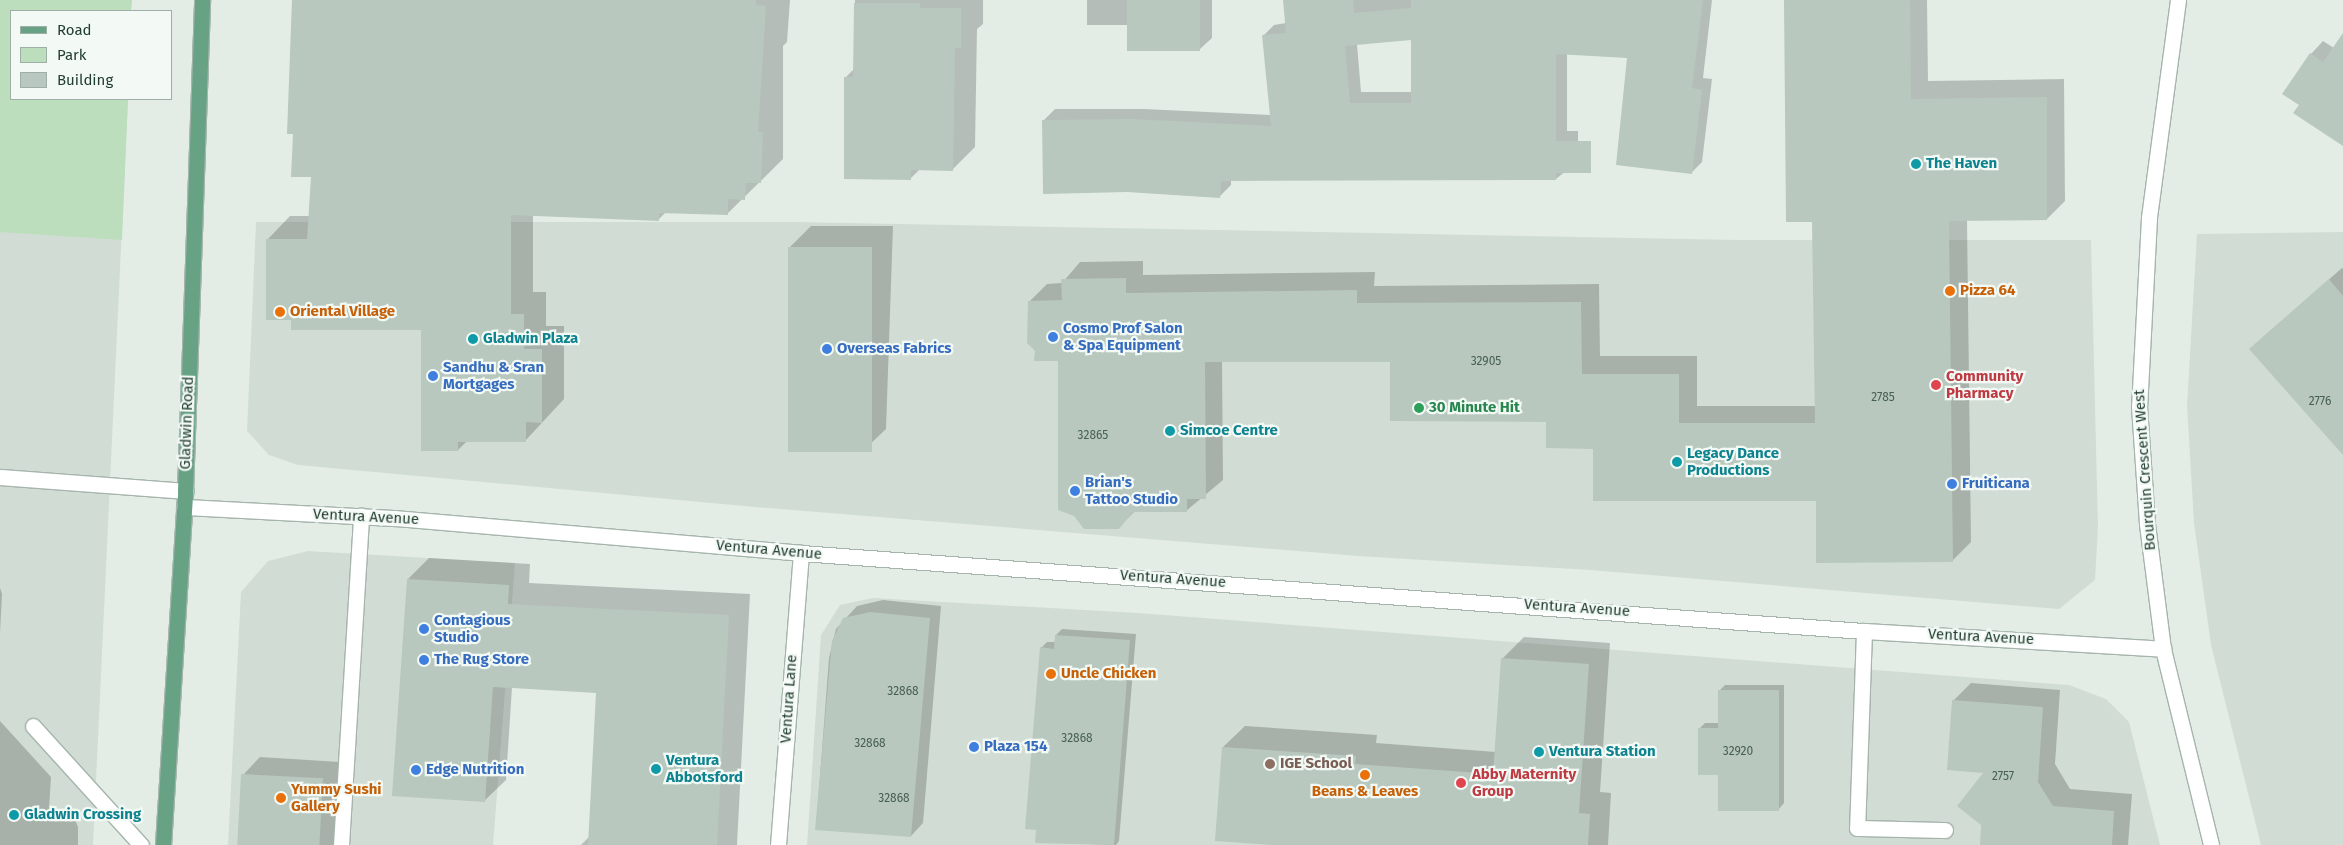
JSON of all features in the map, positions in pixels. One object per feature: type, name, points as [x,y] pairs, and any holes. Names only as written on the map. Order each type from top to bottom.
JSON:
[{"type":"main road","name":"Gladwin Road","points":[[163,845],[185,491],[202,0]]},
{"type":"street","name":"Bourquin Crescent West","points":[[2178,0],[2149,218],[2139,406],[2147,524],[2163,648],[2211,845]]},
{"type":"street","points":[[0,477],[185,491]]},
{"type":"street","name":"Ventura Avenue","points":[[184,506],[360,516],[591,533],[800,553],[1864,631],[2163,648]]},
{"type":"street","points":[[341,845],[360,516]]},
{"type":"street","name":"Ventura Lane","points":[[778,845],[800,553]]},
{"type":"street","points":[[1864,631],[1857,828],[1945,830]]},
{"type":"street","points":[[33,726],[141,845]]},
{"type":"shaded area","points":[[0,0],[132,0],[131,10],[10,10],[10,100],[128,100],[93,845],[0,845]]},
{"type":"shaded area","points":[[256,222],[796,222],[1740,240],[2091,240],[2098,527],[2095,580],[2059,609],[1590,570],[1358,556],[755,507],[298,465],[269,455],[247,431]]},
{"type":"shaded area","points":[[2343,232],[2343,845],[2261,845],[2211,645],[2194,523],[2187,406],[2197,234]]},
{"type":"shaded area","points":[[308,551],[515,563],[493,845],[228,845],[241,592],[268,561]]},
{"type":"shaded area","points":[[873,598],[1138,613],[2069,685],[2106,699],[2129,722],[2160,845],[807,845],[821,635],[840,605]]},
{"type":"green space","points":[[0,0],[132,0],[131,10],[10,10],[10,100],[128,100],[122,240],[0,232]]},
{"type":"building","points":[[292,0],[756,0],[756,5],[766,6],[758,132],[763,132],[761,183],[746,183],[745,200],[728,199],[728,215],[659,213],[659,221],[511,215],[511,314],[524,314],[524,349],[542,349],[542,423],[526,422],[526,442],[458,442],[458,451],[421,451],[421,330],[291,330],[291,320],[266,320],[266,239],[307,239],[311,177],[291,177],[293,134],[287,134]]},
{"type":"building","points":[[1127,0],[1200,0],[1200,51],[1127,51]]},
{"type":"building","points":[[1283,0],[1353,0],[1354,13],[1411,8],[1411,0],[1703,0],[1692,88],[1702,90],[1692,174],[1616,165],[1627,58],[1556,54],[1556,141],[1591,141],[1591,173],[1556,173],[1556,180],[1221,181],[1220,198],[1127,192],[1043,194],[1042,120],[1132,119],[1271,126],[1262,35],[1286,33]],"holes":[[[1411,40],[1411,103],[1350,103],[1345,46]]]},
{"type":"building","points":[[1784,0],[1910,0],[1911,99],[2047,97],[2047,220],[1949,221],[1953,562],[1816,563],[1816,501],[1593,501],[1593,449],[1546,448],[1546,422],[1390,421],[1390,362],[1205,362],[1206,499],[1187,499],[1187,512],[1133,512],[1119,529],[1084,529],[1074,516],[1058,510],[1058,361],[1034,361],[1035,351],[1027,343],[1028,301],[1062,300],[1061,279],[1126,278],[1126,293],[1357,290],[1357,303],[1581,302],[1582,374],[1679,374],[1679,423],[1815,423],[1812,222],[1786,222]]},
{"type":"building","points":[[854,3],[920,3],[920,8],[961,8],[961,48],[955,48],[953,171],[911,170],[911,180],[844,179],[844,77],[853,77]]},
{"type":"building","points":[[2343,33],[2343,146],[2293,113],[2299,105],[2282,94],[2310,53],[2323,62]]},
{"type":"building","name":"Overseas Fabrics","points":[[788,247],[872,247],[872,452],[788,452]]},
{"type":"building","points":[[2329,279],[2343,296],[2343,455],[2249,349]]},
{"type":"building","name":"Ventura Abbotsford","points":[[407,579],[509,585],[508,604],[729,615],[717,845],[588,845],[596,693],[493,687],[485,802],[392,796]]},
{"type":"building","points":[[870,612],[930,618],[911,837],[815,830],[832,641],[843,618]]},
{"type":"building","points":[[1055,635],[1130,640],[1114,845],[1035,843],[1036,830],[1025,829],[1040,647],[1054,649]]},
{"type":"building","name":"Ventura Station","points":[[1501,658],[1589,664],[1579,813],[1590,814],[1588,845],[1272,845],[1215,841],[1222,747],[1356,756],[1355,764],[1493,774]]},
{"type":"building","points":[[1718,690],[1779,690],[1779,811],[1718,811],[1718,775],[1698,775],[1698,728],[1718,728]]},
{"type":"building","points":[[1952,700],[2043,707],[2038,782],[2053,806],[2114,811],[2112,845],[1980,845],[1981,825],[1957,806],[1983,773],[1947,770]]},
{"type":"building","name":"Yummy Sushi Gallery","points":[[241,774],[323,778],[319,845],[237,845]]},
{"type":"place","name":"The Haven","points":[[1916,164]]},
{"type":"place","name":"Pizza 64","points":[[1950,291]]},
{"type":"place","name":"Oriental Village","points":[[280,312]]},
{"type":"place","name":"Cosmo Prof Salon & Spa Equipment","points":[[1053,337]]},
{"type":"place","name":"Gladwin Plaza","points":[[473,339]]},
{"type":"place","name":"Overseas Fabrics","points":[[827,349]]},
{"type":"place","name":"Sandhu & Sran Mortgages","points":[[433,376]]},
{"type":"place","name":"Community Pharmacy","points":[[1936,385]]},
{"type":"place","name":"30 Minute Hit","points":[[1419,408]]},
{"type":"place","name":"Simcoe Centre","points":[[1170,431]]},
{"type":"place","name":"Legacy Dance Productions","points":[[1677,462]]},
{"type":"place","name":"Fruiticana","points":[[1952,484]]},
{"type":"place","name":"Brian's Tattoo Studio","points":[[1075,491]]},
{"type":"place","name":"Contagious Studio","points":[[424,629]]},
{"type":"place","name":"The Rug Store","points":[[424,660]]},
{"type":"place","name":"Uncle Chicken","points":[[1051,674]]},
{"type":"place","name":"Plaza 154","points":[[974,747]]},
{"type":"place","name":"Ventura Station","points":[[1539,752]]},
{"type":"place","name":"IGE School","points":[[1270,764]]},
{"type":"place","name":"Ventura Abbotsford","points":[[656,769]]},
{"type":"place","name":"Edge Nutrition","points":[[416,770]]},
{"type":"place","name":"Beans & Leaves","points":[[1365,775]]},
{"type":"place","name":"Abby Maternity Group","points":[[1461,783]]},
{"type":"place","name":"Yummy Sushi Gallery","points":[[281,798]]},
{"type":"place","name":"Gladwin Crossing","points":[[14,815]]}]
